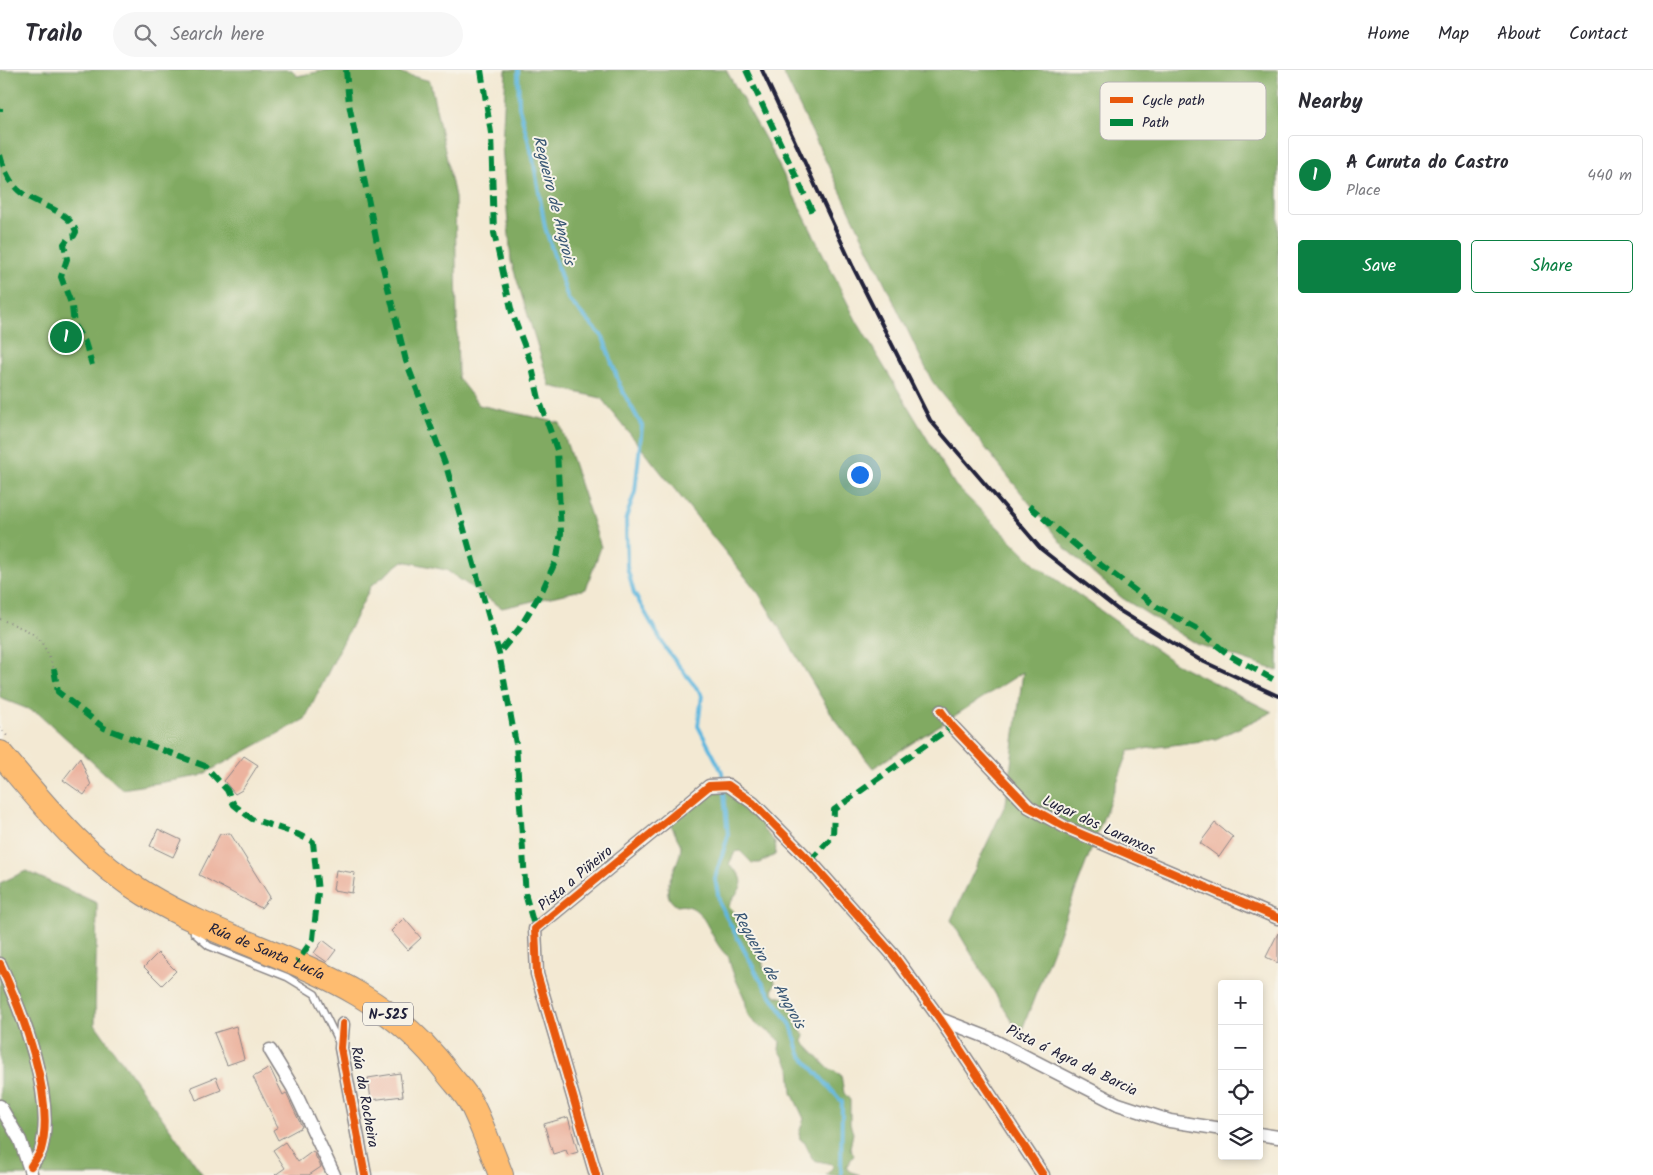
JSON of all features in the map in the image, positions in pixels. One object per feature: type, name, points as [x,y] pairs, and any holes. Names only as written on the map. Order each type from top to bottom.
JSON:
[{"type":"highway","name":"Rúa de Santa Lucía","points":[[0,753],[66,831],[102,864],[145,894],[190,917],[337,980],[376,1004],[434,1054],[471,1104],[501,1175]]},
{"type":"highway","name":"Rúa de Santa Lucía","points":[[0,774],[63,846],[122,895],[161,919],[307,979],[356,1005],[393,1031],[430,1069],[461,1112],[486,1161],[490,1175]]},
{"type":"street","name":"Lugar dos Laranxos","points":[[941,710],[952,726],[1029,807],[1067,828],[1278,918]]},
{"type":"street","name":"Pista a Piñeiro","points":[[596,1175],[537,974],[535,929],[709,786],[728,785],[753,803],[810,861],[894,956],[940,1019]]},
{"type":"street","points":[[0,964],[15,998],[43,1091],[45,1127],[40,1152],[31,1171]]},
{"type":"street","name":"Pista á Agra da Barcia","points":[[940,1019],[990,1038],[1118,1104],[1170,1121],[1218,1128]]},
{"type":"street","points":[[940,1019],[1043,1175]]},
{"type":"street","name":"Rúa da Rocheira","points":[[343,1024],[341,1048],[365,1175]]},
{"type":"street","points":[[270,1050],[293,1088],[334,1175]]},
{"type":"street","points":[[0,1106],[20,1140],[31,1171]]},
{"type":"street","points":[[1263,1134],[1278,1136]]},
{"type":"lane","points":[[194,932],[209,946],[287,977],[315,994],[341,1048]]},
{"type":"path","points":[[0,620],[36,634],[44,644],[54,669]]},
{"type":"green space","points":[[0,70],[292,70],[297,76],[328,70],[390,70],[430,81],[455,197],[458,378],[479,405],[560,423],[601,547],[586,589],[502,608],[446,570],[403,561],[371,586],[305,719],[200,776],[122,789],[38,713],[0,698]]},
{"type":"green space","points":[[506,70],[726,70],[767,142],[856,320],[955,485],[1036,565],[1175,663],[1272,712],[1216,739],[1129,751],[1020,1035],[951,920],[1006,803],[1023,672],[873,768],[835,720],[759,594],[601,398],[550,386],[511,261],[502,145]]},
{"type":"green space","points":[[782,70],[1278,70],[1278,671],[1196,644],[1122,598],[1066,549],[932,381]]},
{"type":"green space","points":[[728,788],[762,819],[763,830],[774,841],[776,847],[775,855],[759,863],[752,863],[740,851],[735,852],[729,864],[741,877],[742,882],[729,907],[738,916],[741,929],[762,951],[763,967],[773,975],[775,982],[772,990],[774,993],[777,996],[789,999],[796,1007],[798,1015],[796,1025],[804,1035],[803,1042],[827,1067],[841,1075],[844,1093],[850,1100],[850,1124],[853,1133],[850,1148],[854,1155],[846,1167],[849,1171],[860,1175],[826,1175],[833,1167],[832,1164],[813,1160],[805,1143],[800,1139],[799,1133],[804,1119],[792,1093],[790,1067],[779,1050],[780,1041],[748,1016],[745,1000],[733,973],[729,957],[716,942],[701,916],[695,909],[687,906],[677,906],[668,894],[670,878],[680,854],[681,846],[672,827],[668,824],[705,793]]},
{"type":"green space","points":[[26,871],[97,903],[95,1024],[203,1175],[0,1175],[0,883]]},
{"type":"building","points":[[244,756],[258,765],[242,790],[235,794],[224,781]]},
{"type":"building","points":[[80,758],[91,785],[84,795],[63,780]]},
{"type":"building","points":[[1215,823],[1233,837],[1219,857],[1200,843]]},
{"type":"building","points":[[158,829],[181,840],[173,857],[150,846]]},
{"type":"building","points":[[230,833],[270,897],[261,908],[199,875],[220,834]]},
{"type":"building","points":[[336,870],[355,873],[352,893],[333,890]]},
{"type":"building","points":[[404,918],[421,938],[408,950],[391,931]]},
{"type":"building","points":[[1278,933],[1278,963],[1266,957]]},
{"type":"building","points":[[323,940],[336,950],[327,962],[314,953]]},
{"type":"building","points":[[158,953],[176,971],[162,985],[144,967]]},
{"type":"building","points":[[236,1026],[244,1059],[227,1065],[214,1033]]},
{"type":"building","points":[[270,1068],[283,1095],[286,1093],[302,1127],[278,1140],[273,1130],[278,1127],[253,1077]]},
{"type":"building","points":[[400,1073],[403,1096],[371,1100],[368,1078]]},
{"type":"building","points":[[216,1077],[221,1090],[196,1100],[191,1087]]},
{"type":"building","points":[[568,1117],[578,1152],[568,1155],[566,1150],[553,1154],[544,1124]]},
{"type":"building","points":[[285,1142],[298,1162],[313,1151],[321,1167],[309,1175],[275,1175],[285,1168],[273,1150]]},
{"type":"waterway","name":"Regueiro de Angrois","points":[[518,70],[519,107],[533,158],[545,227],[568,299],[603,337],[620,386],[642,426],[635,492],[626,518],[627,567],[634,593],[666,649],[702,695],[698,726],[722,772],[728,836],[715,878],[720,905],[759,978],[791,1025],[800,1054],[842,1102],[841,1175]]},
{"type":"railway","points":[[762,70],[853,267],[930,420],[1041,549],[1117,609],[1200,660],[1278,696]]},
{"type":"marked path","points":[[346,70],[349,104],[377,243],[406,361],[447,469],[499,653],[516,744],[526,897],[535,929]]},
{"type":"marked path","points":[[481,70],[491,133],[494,233],[512,313],[531,363],[539,399],[557,450],[561,533],[557,558],[543,589],[519,629],[499,653]]},
{"type":"marked path","points":[[746,70],[814,215]]},
{"type":"marked path","points":[[0,155],[7,174],[18,190],[67,218],[76,232],[64,244],[67,259],[61,277],[72,306],[74,326],[85,342],[92,365]]},
{"type":"marked path","points":[[1029,506],[1085,553],[1157,607],[1197,629],[1229,655],[1278,682]]},
{"type":"marked path","points":[[54,669],[58,692],[104,728],[205,766],[227,790],[234,805],[252,819],[297,834],[313,842],[318,892],[313,939],[297,962]]},
{"type":"marked path","points":[[810,861],[833,836],[834,810],[952,726]]},
{"type":"cycle path","points":[[941,711],[952,726],[1029,807],[1067,828],[1278,918]]},
{"type":"cycle path","points":[[596,1175],[537,974],[535,929],[709,786],[728,785],[753,803],[810,861],[894,956],[940,1019],[1043,1175]]},
{"type":"cycle path","points":[[0,964],[27,1030],[40,1081],[44,1106],[44,1129],[41,1150],[31,1166]]},
{"type":"cycle path","points":[[343,1024],[341,1048],[365,1175]]},
{"type":"place","name":"A Curuta do Castro","points":[[66,337]]}]
